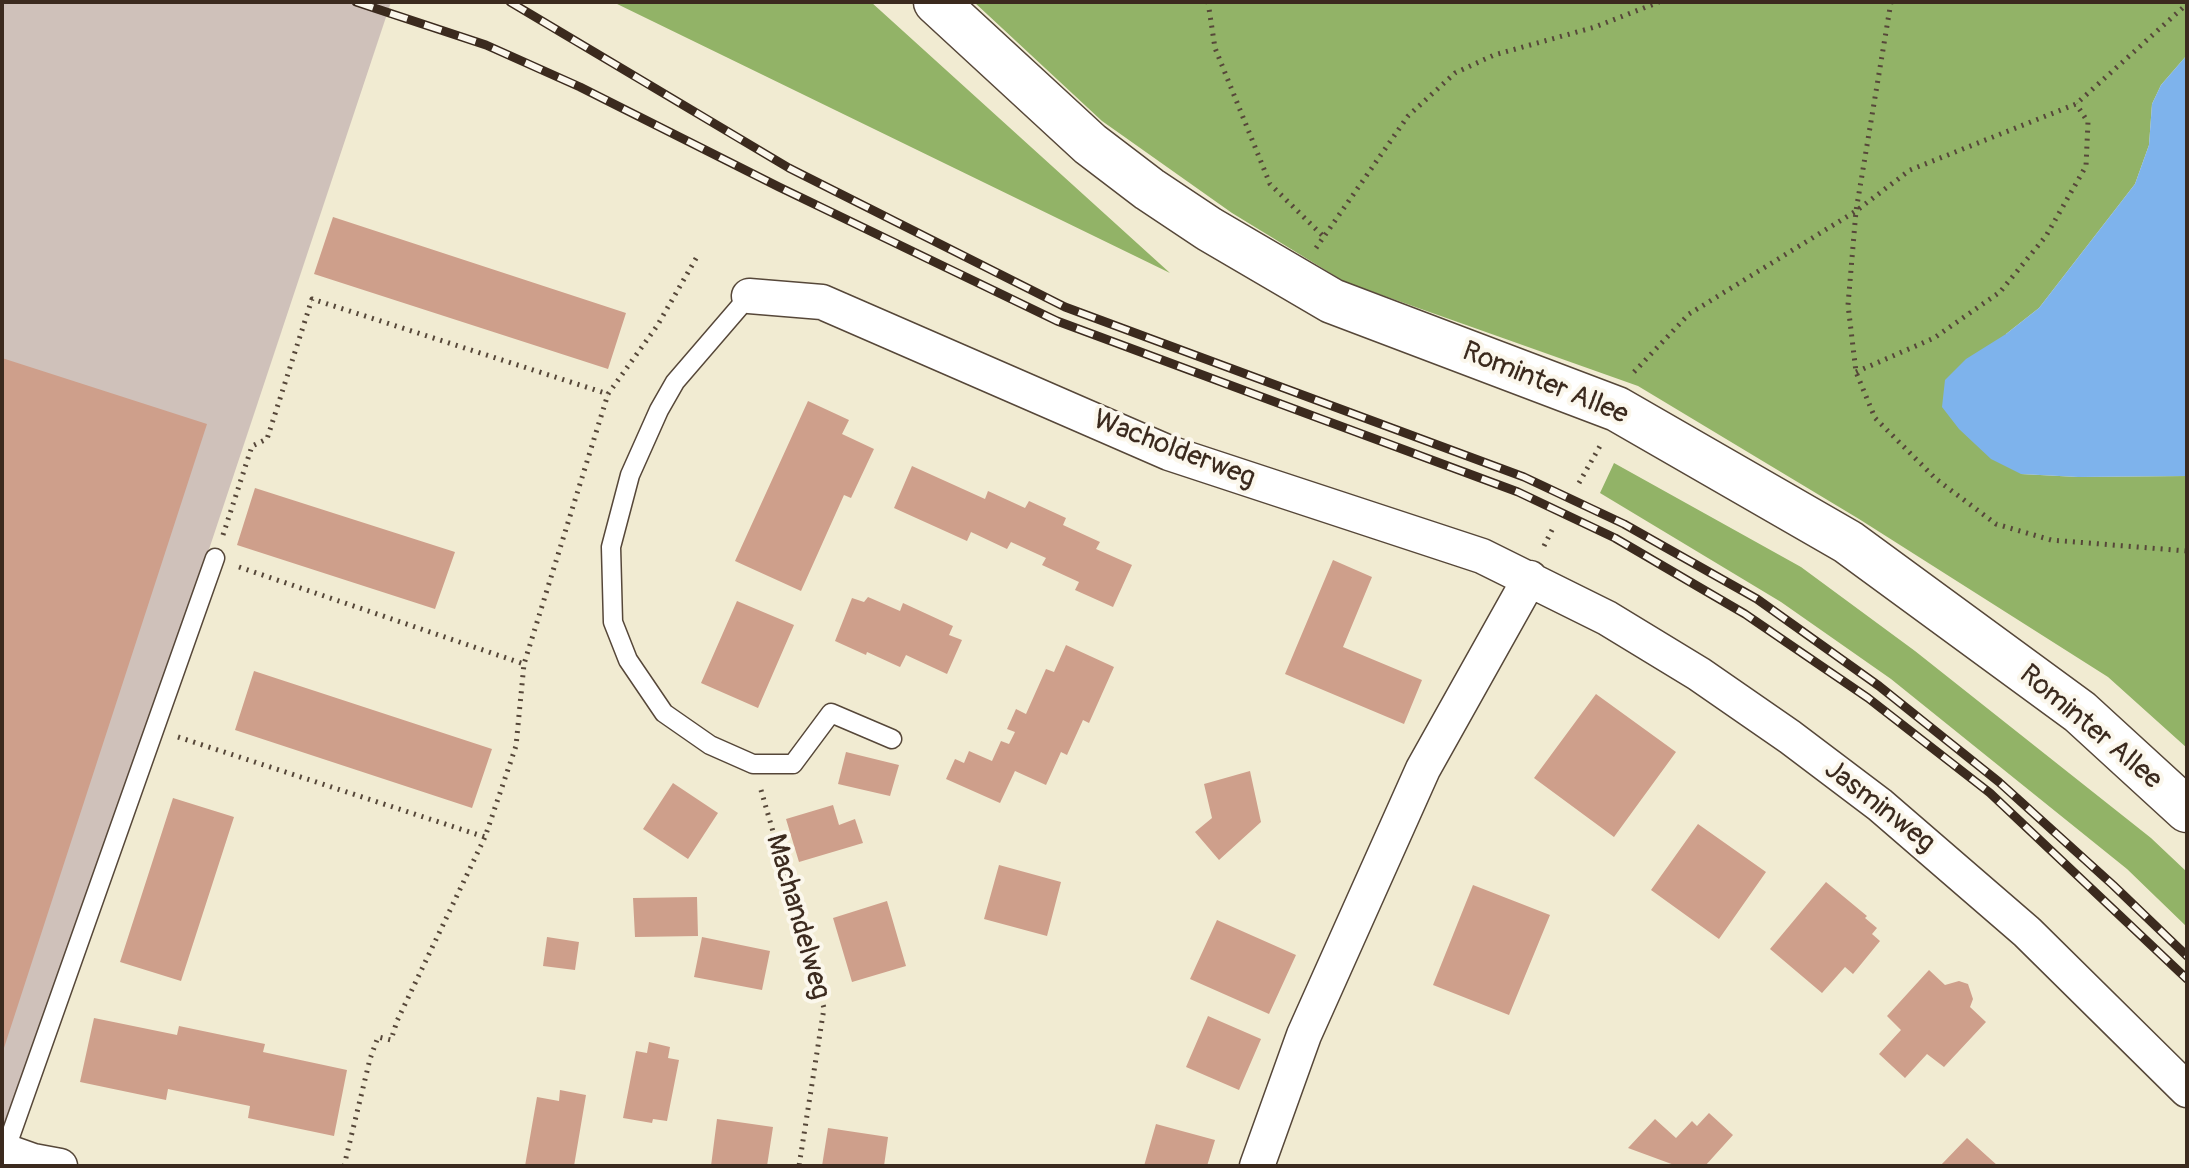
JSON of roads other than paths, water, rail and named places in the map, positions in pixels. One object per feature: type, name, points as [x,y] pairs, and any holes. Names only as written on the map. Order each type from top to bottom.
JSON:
[{"type":"street","name":"Rominter Allee","points":[[936,2],[1090,144],[1209,229],[1332,301],[1617,409],[1848,542],[2080,712],[2187,810]]},
{"type":"street","name":"Wacholderweg","points":[[749,296],[822,302],[1169,453],[1482,556],[1530,578]]},
{"type":"street","name":"Jasminweg","points":[[1530,578],[1607,618],[1699,674],[1880,805],[2027,932],[2187,1090]]},
{"type":"street","points":[[1257,1166],[1304,1035],[1423,769],[1530,578]]},
{"type":"street","points":[[3,1150],[33,1161],[60,1166]]},
{"type":"lane","name":"Wacholderweg","points":[[749,296],[675,382],[630,475],[611,547],[613,622],[628,660],[664,713],[710,745],[753,764],[793,764],[831,713],[892,739]]},
{"type":"lane","points":[[3,1150],[215,558]]},
{"type":"water","points":[[2187,55],[2187,476],[2021,474],[1991,459],[1959,429],[1942,407],[1945,380],[1966,359],[2006,334],[2039,308],[2135,184],[2149,145],[2152,104],[2161,85]]},
{"type":"railway","points":[[356,2],[486,45],[580,87],[1057,321],[1518,492],[1615,538],[1745,614],[1868,698],[1990,793],[2187,979]]},
{"type":"railway","points":[[510,2],[789,168],[1065,307],[1524,477],[1624,524],[1757,599],[1879,686],[1999,782],[2187,956]]}]
